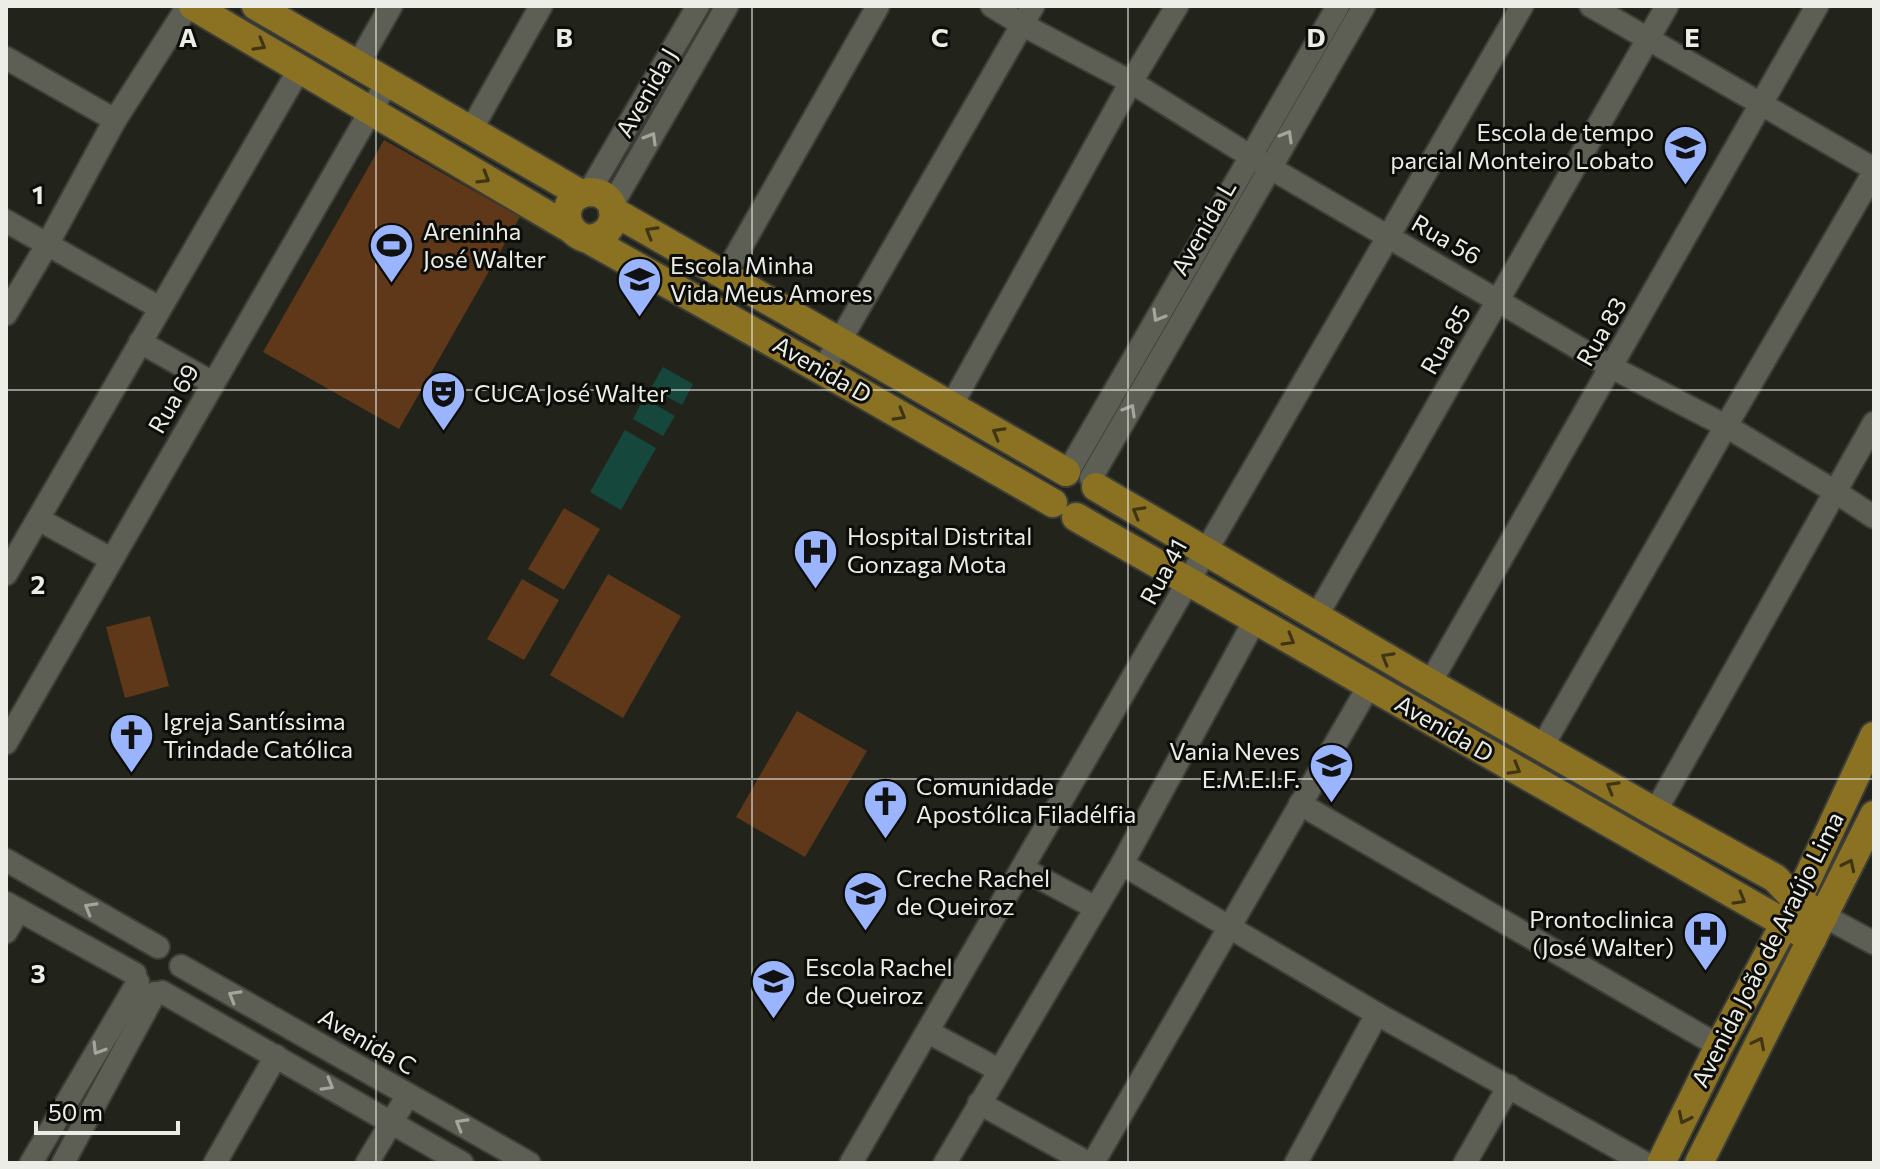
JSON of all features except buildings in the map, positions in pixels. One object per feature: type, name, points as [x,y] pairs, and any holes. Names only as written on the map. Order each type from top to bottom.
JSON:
[{"type":"main road","name":"Avenida D","points":[[190,6],[580,234],[823,370],[1369,686],[1818,927]]},
{"type":"main road","name":"Avenida D","points":[[256,6],[1080,477],[1430,683],[1775,878],[1790,913]]},
{"type":"main road","points":[[599,201],[614,216],[612,225],[600,237],[580,234],[567,218],[571,202],[599,201]]},
{"type":"main road","points":[[1059,477],[1080,477],[1098,497],[1095,505],[1083,516],[1065,510],[1052,491],[1054,483],[1059,477]]},
{"type":"main road","name":"Avenida João de Araújo Lima","points":[[1661,1163],[1790,913],[1874,736]]},
{"type":"main road","name":"Avenida João de Araújo Lima","points":[[1699,1163],[1874,815]]},
{"type":"street","points":[[6,314],[115,120],[190,6]]},
{"type":"street","points":[[358,64],[391,6]]},
{"type":"street","points":[[471,130],[541,6]]},
{"type":"street","name":"Avenida J","points":[[599,201],[698,6]]},
{"type":"street","name":"Avenida J","points":[[599,201],[727,6]]},
{"type":"street","points":[[725,275],[878,6]]},
{"type":"street","name":"Rua 56","points":[[992,6],[1028,16],[1260,162],[1611,367],[1726,426],[1874,517]]},
{"type":"street","points":[[951,406],[1131,82],[1177,6]]},
{"type":"street","name":"Avenida L","points":[[1080,477],[1260,162],[1338,6]]},
{"type":"street","name":"Avenida L","points":[[1260,162],[1364,6]]},
{"type":"street","name":"Rua 41","points":[[851,1163],[1522,6]]},
{"type":"street","points":[[1542,747],[1874,171],[1591,6]]},
{"type":"street","name":"Rua 85","points":[[1316,617],[1667,6]]},
{"type":"street","name":"Rua 83","points":[[1430,683],[1817,6]]},
{"type":"street","points":[[823,370],[1028,16]]},
{"type":"street","points":[[6,58],[115,120]]},
{"type":"street","points":[[10,560],[38,519],[300,68]]},
{"type":"street","name":"Rua 69","points":[[6,743],[388,81]]},
{"type":"street","points":[[6,221],[160,308]]},
{"type":"street","points":[[140,342],[213,383]]},
{"type":"street","points":[[1655,812],[1874,423]]},
{"type":"street","points":[[38,519],[111,559]]},
{"type":"street","points":[[945,1163],[1122,864],[1255,620]]},
{"type":"street","points":[[979,1103],[1090,1163],[1232,927],[1369,686]]},
{"type":"street","points":[[1300,804],[1719,1046]]},
{"type":"street","points":[[6,860],[158,947],[172,952],[181,966],[173,988],[147,985]]},
{"type":"street","points":[[1122,864],[1377,1014],[1645,1163]]},
{"type":"street","points":[[1023,869],[1096,908]]},
{"type":"street","points":[[6,932],[12,906],[462,1163]]},
{"type":"street","points":[[1818,927],[1874,943]]},
{"type":"street","points":[[147,985],[136,963],[144,951],[158,947]]},
{"type":"street","name":"Avenida C","points":[[181,966],[529,1163]]},
{"type":"street","points":[[31,1163],[147,985]]},
{"type":"street","points":[[63,1163],[147,985]]},
{"type":"street","points":[[1296,1163],[1377,1014]]},
{"type":"street","points":[[928,1032],[999,1070]]},
{"type":"street","points":[[215,1163],[276,1056]]},
{"type":"street","points":[[1465,1163],[1509,1086]]},
{"type":"street","points":[[367,1163],[408,1095]]},
{"type":"shaded area","name":"Areninha José Walter","points":[[384,140],[520,217],[399,429],[263,352]]},
{"type":"shaded area","points":[[564,508],[600,529],[564,590],[528,569]]},
{"type":"shaded area","points":[[608,574],[681,616],[623,718],[550,675]]},
{"type":"shaded area","points":[[522,579],[559,600],[524,660],[487,639]]},
{"type":"shaded area","points":[[150,616],[169,686],[125,698],[106,627]]},
{"type":"shaded area","points":[[797,711],[867,751],[805,857],[736,817]]},
{"type":"water","points":[[663,367],[693,384],[682,405],[651,388]]},
{"type":"water","points":[[644,398],[675,416],[663,436],[633,419]]},
{"type":"water","points":[[625,430],[656,448],[621,510],[590,492]]},
{"type":"place","name":"Escola de tempo parcial Monteiro Lobato","points":[[1685,186]]},
{"type":"place","name":"Areninha José Walter","points":[[392,285]]},
{"type":"place","name":"Escola Minha Vida Meus Amores","points":[[639,319]]},
{"type":"place","name":"CUCA José Walter","points":[[443,433]]},
{"type":"place","name":"Hospital Distrital Gonzaga Mota","points":[[816,590]]},
{"type":"place","name":"Igreja Santíssima Trindade Católica","points":[[132,775]]},
{"type":"place","name":"Vania Neves E.M.E.I.F.","points":[[1331,805]]},
{"type":"place","name":"Comunidade Apostólica Filadélfia","points":[[885,840]]},
{"type":"place","name":"Creche Rachel de Queiroz","points":[[865,932]]},
{"type":"place","name":"Prontoclinica (José Walter)","points":[[1705,973]]},
{"type":"place","name":"Escola Rachel de Queiroz","points":[[774,1021]]}]
